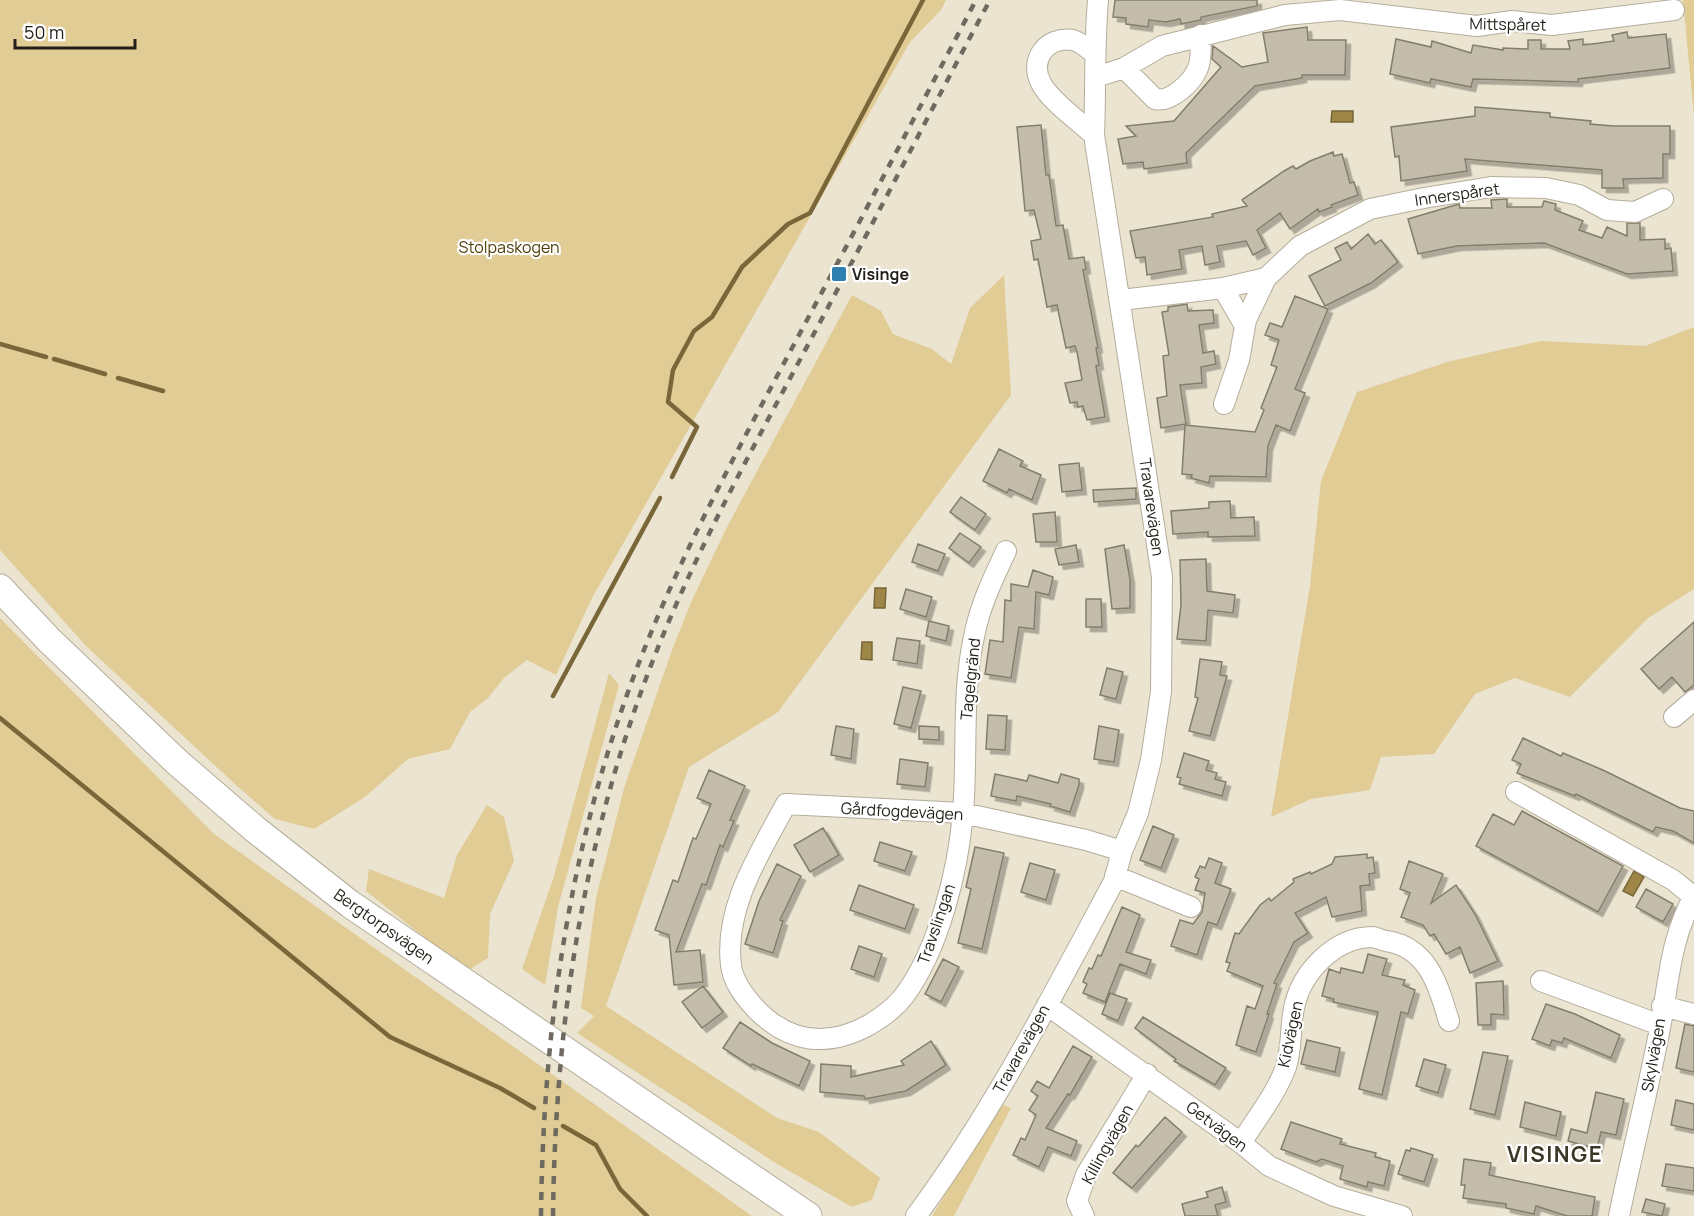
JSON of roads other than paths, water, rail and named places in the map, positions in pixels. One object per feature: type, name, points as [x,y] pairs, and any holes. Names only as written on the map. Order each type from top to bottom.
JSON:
[{"type":"main road","name":"Bergtorpsvägen","points":[[0,588],[50,640],[178,763],[342,898],[808,1216]]},
{"type":"street","name":"Travarevägen","points":[[916,1216],[955,1163],[1047,1005],[1116,876],[1122,851],[1138,813],[1151,760],[1161,692],[1164,634],[1162,577],[1094,135],[1096,77],[1093,52],[1098,0]]},
{"type":"street","name":"Mittspåret","points":[[1096,77],[1124,68],[1162,46],[1285,15],[1340,10],[1477,26],[1512,21],[1552,25],[1674,10]]},
{"type":"street","points":[[1124,68],[1155,99],[1161,101],[1172,96],[1194,76],[1199,66],[1201,35]]},
{"type":"street","points":[[1093,52],[1074,40],[1061,41],[1047,46],[1036,59],[1035,67],[1042,86],[1094,135]]},
{"type":"street","name":"Innerspåret","points":[[1224,404],[1239,360],[1245,326],[1266,278],[1300,246],[1370,209],[1491,187],[1546,188],[1579,195],[1607,210],[1635,212],[1663,199]]},
{"type":"street","points":[[1121,300],[1223,288],[1266,278]]},
{"type":"street","points":[[1223,288],[1235,304],[1245,326]]},
{"type":"street","name":"Tagelgränd","points":[[963,813],[964,714],[975,632],[986,596],[1006,551]]},
{"type":"street","points":[[1674,717],[1694,700]]},
{"type":"street","points":[[1516,792],[1673,880],[1694,897]]},
{"type":"street","name":"Gårdfogdevägen","points":[[786,804],[963,813],[1086,840],[1122,851]]},
{"type":"street","name":"Travslingan","points":[[786,804],[748,875],[738,901],[731,966],[742,995],[767,1021],[795,1036],[826,1041],[852,1034],[886,1015],[903,998],[926,960],[947,900],[963,813]]},
{"type":"street","points":[[1116,876],[1191,907]]},
{"type":"street","name":"Skylvägen","points":[[1619,1216],[1678,929],[1694,897]]},
{"type":"street","name":"Kidvägen","points":[[1241,1143],[1286,1067],[1294,1006],[1304,978],[1327,955],[1344,943],[1373,937],[1400,943],[1426,962],[1438,986],[1449,1021]]},
{"type":"street","points":[[1541,981],[1661,1015],[1694,1014]]},
{"type":"street","name":"Getvägen","points":[[1047,1005],[1146,1074],[1269,1166],[1334,1196],[1402,1216]]},
{"type":"street","name":"Killingvägen","points":[[1084,1216],[1077,1201],[1086,1175],[1146,1074]]},
{"type":"waterway","points":[[672,477],[697,427],[668,402],[673,370],[694,331],[712,317],[742,267],[788,224],[810,213],[923,0]]},
{"type":"waterway","points":[[0,344],[46,357]]},
{"type":"waterway","points":[[54,359],[105,374]]},
{"type":"waterway","points":[[118,378],[163,391]]},
{"type":"waterway","points":[[553,696],[660,498]]},
{"type":"waterway","points":[[0,718],[390,1037],[500,1088],[534,1108]]},
{"type":"waterway","points":[[563,1126],[596,1145],[620,1189],[647,1216]]},
{"type":"railway","points":[[541,1216],[546,1088],[561,961],[585,835],[621,712],[660,611],[706,512],[976,0]]},
{"type":"railway","points":[[553,1216],[558,1089],[564,1026],[583,902],[613,779],[650,667],[717,518],[990,0]]},
{"type":"place","name":"Visinge","points":[[839,274]]},
{"type":"district","name":"VISINGE","points":[[1555,1154]]},
{"type":"park label","name":"Stolpaskogen","points":[[509,247]]}]
